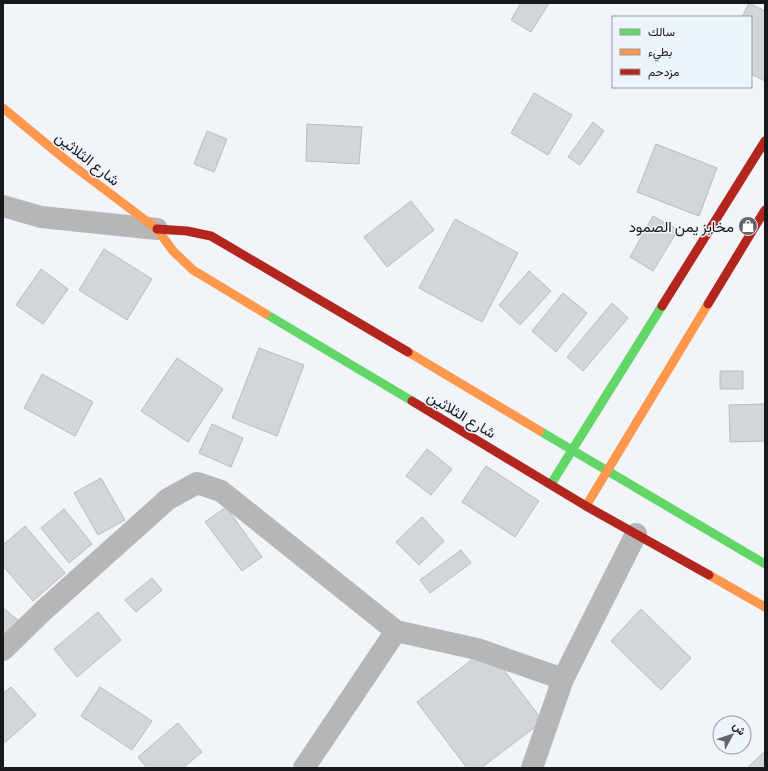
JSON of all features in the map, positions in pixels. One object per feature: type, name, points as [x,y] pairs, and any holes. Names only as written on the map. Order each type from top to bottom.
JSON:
[{"type":"street","name":"شارع الثلاثين","points":[[3,108],[67,161],[157,229],[173,251],[193,270],[586,506],[765,606]]},
{"type":"street","points":[[551,484],[765,141]]},
{"type":"street","points":[[3,206],[41,217],[157,229]]},
{"type":"street","points":[[586,506],[765,210]]},
{"type":"street","name":"شارع الثلاثين","points":[[157,229],[187,231],[211,236],[765,564]]},
{"type":"street","points":[[3,650],[44,610],[168,499],[197,483],[221,491],[396,631],[477,649],[563,679]]},
{"type":"street","points":[[532,768],[563,679],[636,534]]},
{"type":"street","points":[[304,768],[396,631]]},
{"type":"building","points":[[521,3],[549,3],[531,32],[511,20]]},
{"type":"building","points":[[749,3],[765,11],[765,81],[752,74],[752,16],[742,16]]},
{"type":"building","points":[[534,93],[572,115],[548,155],[511,133]]},
{"type":"building","points":[[593,122],[604,131],[580,165],[568,157]]},
{"type":"building","points":[[307,124],[362,127],[359,164],[306,161]]},
{"type":"building","points":[[207,131],[227,139],[214,172],[194,164]]},
{"type":"building","points":[[656,144],[717,168],[699,216],[637,192]]},
{"type":"building","points":[[411,201],[434,230],[387,267],[364,237]]},
{"type":"building","points":[[653,216],[678,230],[653,271],[630,257]]},
{"type":"building","points":[[455,219],[518,253],[482,322],[419,288]]},
{"type":"building","points":[[104,249],[152,279],[127,320],[79,290]]},
{"type":"building","points":[[41,269],[68,289],[43,324],[16,305]]},
{"type":"building","points":[[529,271],[551,291],[520,325],[499,305]]},
{"type":"building","points":[[563,293],[587,313],[556,352],[532,331]]},
{"type":"building","points":[[612,303],[628,318],[583,371],[567,357]]},
{"type":"building","points":[[259,348],[304,365],[277,436],[232,418]]},
{"type":"building","points":[[177,358],[223,389],[188,442],[141,411]]},
{"type":"building","points":[[720,371],[743,371],[743,389],[720,389]]},
{"type":"building","points":[[42,374],[93,402],[75,436],[24,408]]},
{"type":"building","points":[[765,404],[765,441],[730,442],[729,405]]},
{"type":"building","points":[[212,424],[243,438],[231,467],[199,453]]},
{"type":"building","points":[[427,449],[452,469],[431,495],[406,476]]},
{"type":"building","points":[[486,466],[539,501],[515,537],[462,502]]},
{"type":"building","points":[[101,478],[125,520],[98,535],[74,493]]},
{"type":"building","points":[[226,507],[262,557],[242,571],[205,522]]},
{"type":"building","points":[[64,509],[92,544],[69,563],[41,528]]},
{"type":"building","points":[[422,517],[444,541],[419,565],[396,542]]},
{"type":"building","points":[[25,526],[65,573],[33,601],[3,566],[3,545]]},
{"type":"building","points":[[461,550],[471,563],[430,593],[420,580]]},
{"type":"building","points":[[152,578],[162,590],[136,612],[125,600]]},
{"type":"building","points":[[3,608],[19,621],[3,640]]},
{"type":"building","points":[[641,609],[691,658],[661,690],[611,641]]},
{"type":"building","points":[[98,612],[121,640],[77,677],[54,649]]},
{"type":"building","points":[[487,648],[543,721],[481,768],[467,768],[417,702]]},
{"type":"building","points":[[11,687],[36,715],[3,744],[3,693]]},
{"type":"building","points":[[100,687],[152,721],[132,750],[81,716]]},
{"type":"building","points":[[178,723],[202,752],[183,768],[147,768],[138,757]]},
{"type":"building","points":[[765,751],[765,768],[747,768]]},
{"type":"traffic: fast","points":[[551,484],[662,306]]},
{"type":"traffic: fast","points":[[266,314],[412,401]]},
{"type":"traffic: fast","points":[[540,431],[765,564]]},
{"type":"traffic: slow","points":[[3,108],[67,161],[157,229],[173,251],[193,270],[266,314]]},
{"type":"traffic: slow","points":[[586,506],[708,304]]},
{"type":"traffic: slow","points":[[408,352],[540,431]]},
{"type":"traffic: slow","points":[[709,575],[765,607]]},
{"type":"traffic: jam","points":[[662,306],[765,141]]},
{"type":"traffic: jam","points":[[708,304],[765,210]]},
{"type":"traffic: jam","points":[[157,229],[187,231],[211,236],[408,352]]},
{"type":"traffic: jam","points":[[412,401],[586,506],[709,575]]},
{"type":"place","name":"مخابز يمن الصمود","points":[[748,226]]}]
